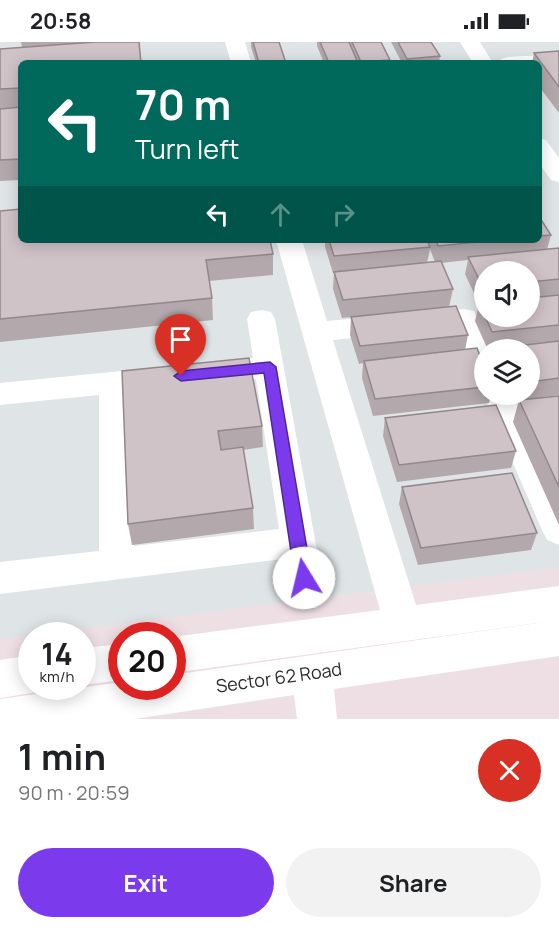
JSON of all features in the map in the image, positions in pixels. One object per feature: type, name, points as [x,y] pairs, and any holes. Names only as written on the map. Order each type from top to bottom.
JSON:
[{"type":"street","points":[[235,42],[240,60]]},
{"type":"street","points":[[470,42],[481,60]]},
{"type":"street","points":[[530,42],[552,61]]},
{"type":"street","points":[[542,151],[559,175]]},
{"type":"street","points":[[290,243],[403,624]]},
{"type":"street","points":[[315,332],[474,317]]},
{"type":"street","points":[[261,319],[304,578]]},
{"type":"street","points":[[0,394],[270,367]]},
{"type":"street","points":[[114,383],[117,563]]},
{"type":"street","points":[[503,405],[559,530]]},
{"type":"street","points":[[0,578],[298,542]]},
{"type":"street","points":[[186,653],[559,603]]},
{"type":"street","name":"Sector 62 Road","points":[[0,719],[559,638]]},
{"type":"street","points":[[312,673],[317,719]]},
{"type":"street","points":[[0,678],[18,676]]},
{"type":"shaded area","points":[[0,42],[559,42],[559,567],[132,622],[108,622],[108,625],[96,627],[96,622],[18,622],[18,637],[0,639]]},
{"type":"building","points":[[95,42],[139,42],[141,60],[18,60],[18,88],[0,89],[0,49]]},
{"type":"building","points":[[253,42],[279,42],[285,60],[258,60]]},
{"type":"building","points":[[320,42],[349,42],[357,60],[328,60]]},
{"type":"building","points":[[352,42],[381,42],[390,60],[360,60]]},
{"type":"building","points":[[398,42],[431,42],[440,56],[407,59]]},
{"type":"building","points":[[559,51],[559,87],[542,64],[542,60],[539,60],[534,53]]},
{"type":"building","points":[[18,107],[18,159],[0,160],[0,109]]},
{"type":"building","points":[[18,209],[18,243],[271,243],[273,254],[206,260],[212,298],[0,319],[0,211]]},
{"type":"building","points":[[542,221],[551,235],[542,236]]},
{"type":"building","points":[[330,243],[428,243],[430,247],[334,256]]},
{"type":"building","points":[[437,243],[468,243],[438,246]]},
{"type":"building","points":[[559,248],[559,279],[540,281],[540,261],[474,261],[474,269],[468,257]]},
{"type":"building","points":[[441,261],[453,289],[343,300],[334,272]]},
{"type":"building","points":[[559,295],[559,325],[540,327],[540,297]]},
{"type":"building","points":[[456,306],[468,335],[360,346],[351,317]]},
{"type":"building","points":[[490,327],[540,327],[492,332]]},
{"type":"building","points":[[559,341],[559,378],[540,381],[540,343]]},
{"type":"building","points":[[474,348],[474,388],[375,399],[364,361]]},
{"type":"building","points":[[249,358],[262,426],[218,431],[221,450],[243,447],[253,508],[128,524],[122,371]]},
{"type":"building","points":[[559,396],[559,487],[521,405],[540,405],[540,398]]},
{"type":"building","points":[[496,405],[516,451],[399,465],[385,418]]},
{"type":"building","points":[[512,473],[537,533],[421,548],[402,487]]},
{"type":"route","points":[[181,376],[270,367],[304,578]]}]
